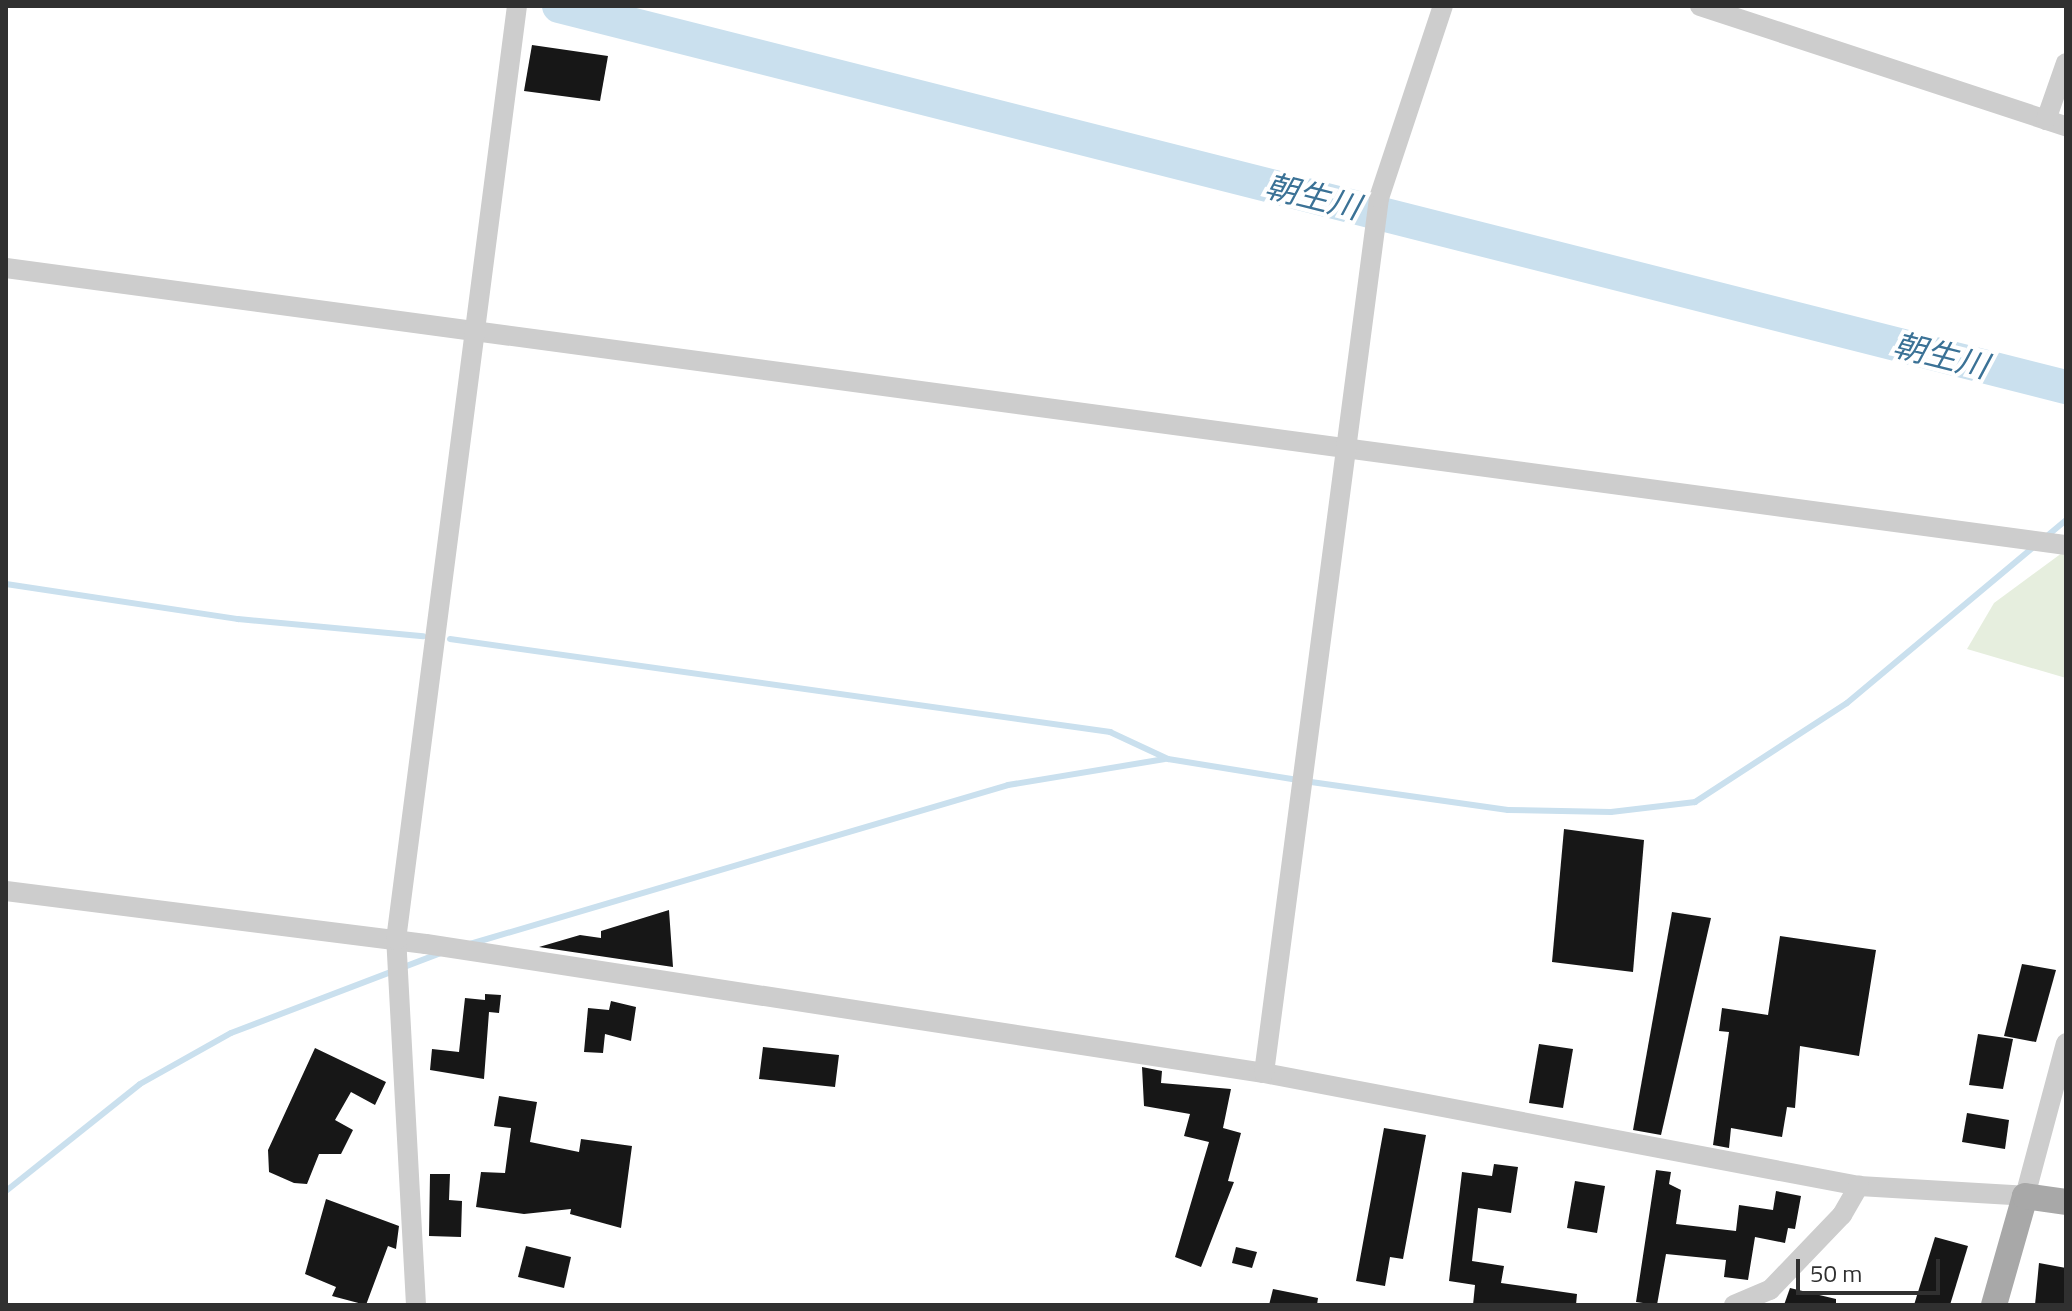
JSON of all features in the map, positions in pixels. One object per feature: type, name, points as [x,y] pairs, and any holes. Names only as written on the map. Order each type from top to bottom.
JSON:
[{"type":"main road","points":[[1994,1305],[2025,1196],[2066,1202]]},
{"type":"street","points":[[1264,1073],[1379,198],[1443,6]]},
{"type":"street","points":[[1700,6],[2056,123],[2066,63]]},
{"type":"street","points":[[416,1305],[397,947],[517,8]]},
{"type":"street","points":[[6,268],[2066,545]]},
{"type":"street","points":[[6,891],[397,947],[431,945],[470,954],[1264,1073],[1859,1186],[2025,1196],[2066,1043]]},
{"type":"street","points":[[1734,1305],[1770,1290],[1842,1215],[1859,1186]]},
{"type":"green space","points":[[2066,550],[2066,678],[1967,649],[1994,603]]},
{"type":"building","points":[[532,45],[608,56],[600,101],[524,91]]},
{"type":"building","points":[[1564,829],[1644,840],[1633,972],[1552,962]]},
{"type":"building","points":[[669,910],[673,967],[539,947],[580,935],[601,938],[601,931]]},
{"type":"building","points":[[1672,912],[1711,918],[1661,1135],[1633,1130]]},
{"type":"building","points":[[1780,936],[1876,950],[1859,1056],[1800,1046],[1795,1108],[1787,1107],[1782,1137],[1731,1128],[1729,1148],[1713,1145],[1729,1032],[1719,1031],[1722,1008],[1768,1015]]},
{"type":"building","points":[[2022,964],[2056,970],[2036,1042],[2004,1036]]},
{"type":"building","points":[[485,994],[501,995],[499,1013],[489,1012],[484,1079],[430,1070],[432,1049],[459,1052],[465,998],[485,1000]]},
{"type":"building","points":[[611,1001],[636,1007],[631,1041],[605,1034],[603,1053],[584,1052],[588,1008],[609,1010]]},
{"type":"building","points":[[1978,1034],[2013,1039],[2003,1089],[1969,1085]]},
{"type":"building","points":[[1539,1044],[1573,1049],[1563,1108],[1529,1103]]},
{"type":"building","points":[[763,1047],[839,1055],[835,1087],[759,1079]]},
{"type":"building","points":[[315,1048],[386,1082],[375,1105],[351,1092],[335,1120],[353,1130],[341,1154],[319,1154],[307,1184],[294,1183],[269,1172],[268,1150]]},
{"type":"building","points":[[1142,1067],[1162,1071],[1161,1083],[1231,1089],[1223,1128],[1241,1133],[1228,1181],[1234,1182],[1201,1267],[1175,1257],[1209,1142],[1184,1136],[1190,1114],[1144,1106]]},
{"type":"building","points":[[499,1096],[537,1102],[530,1142],[579,1152],[581,1139],[632,1146],[621,1228],[570,1214],[571,1209],[524,1214],[476,1207],[481,1172],[505,1173],[511,1128],[494,1126]]},
{"type":"building","points":[[1967,1113],[2009,1120],[2005,1149],[1962,1142]]},
{"type":"building","points":[[1384,1128],[1426,1135],[1403,1259],[1390,1257],[1385,1286],[1356,1281]]},
{"type":"building","points":[[1494,1164],[1518,1167],[1511,1213],[1478,1208],[1472,1261],[1504,1266],[1501,1283],[1577,1294],[1576,1305],[1473,1305],[1475,1285],[1449,1281],[1462,1172],[1492,1176]]},
{"type":"building","points":[[1656,1170],[1671,1172],[1669,1184],[1681,1190],[1676,1224],[1736,1231],[1739,1205],[1773,1210],[1776,1191],[1801,1196],[1795,1229],[1788,1228],[1785,1243],[1755,1237],[1748,1280],[1724,1277],[1726,1260],[1666,1254],[1657,1305],[1636,1302]]},
{"type":"building","points":[[430,1174],[450,1174],[449,1200],[462,1201],[461,1237],[429,1236]]},
{"type":"building","points":[[1575,1181],[1605,1186],[1597,1233],[1567,1228]]},
{"type":"building","points":[[326,1199],[399,1226],[396,1249],[388,1246],[366,1305],[332,1296],[336,1287],[305,1274]]},
{"type":"building","points":[[1935,1237],[1968,1246],[1950,1305],[1914,1305]]},
{"type":"building","points":[[526,1246],[571,1257],[564,1288],[518,1277]]},
{"type":"building","points":[[1236,1247],[1257,1252],[1252,1268],[1232,1263]]},
{"type":"building","points":[[2039,1263],[2066,1268],[2066,1305],[2035,1305]]},
{"type":"building","points":[[1790,1288],[1836,1299],[1836,1305],[1784,1305]]},
{"type":"building","points":[[1273,1289],[1318,1298],[1317,1305],[1269,1305]]},
{"type":"waterway","name":"朝生川","points":[[559,6],[2066,387]]},
{"type":"waterway","points":[[2047,536],[2066,520]]},
{"type":"waterway","points":[[450,639],[1110,732],[1168,759],[1304,781],[1508,810],[1611,812],[1695,802],[1847,703],[2035,546]]},
{"type":"waterway","points":[[6,584],[238,619],[423,636]]},
{"type":"waterway","points":[[470,944],[1008,785],[1165,759]]},
{"type":"waterway","points":[[6,1191],[140,1084],[231,1033],[440,953]]}]
